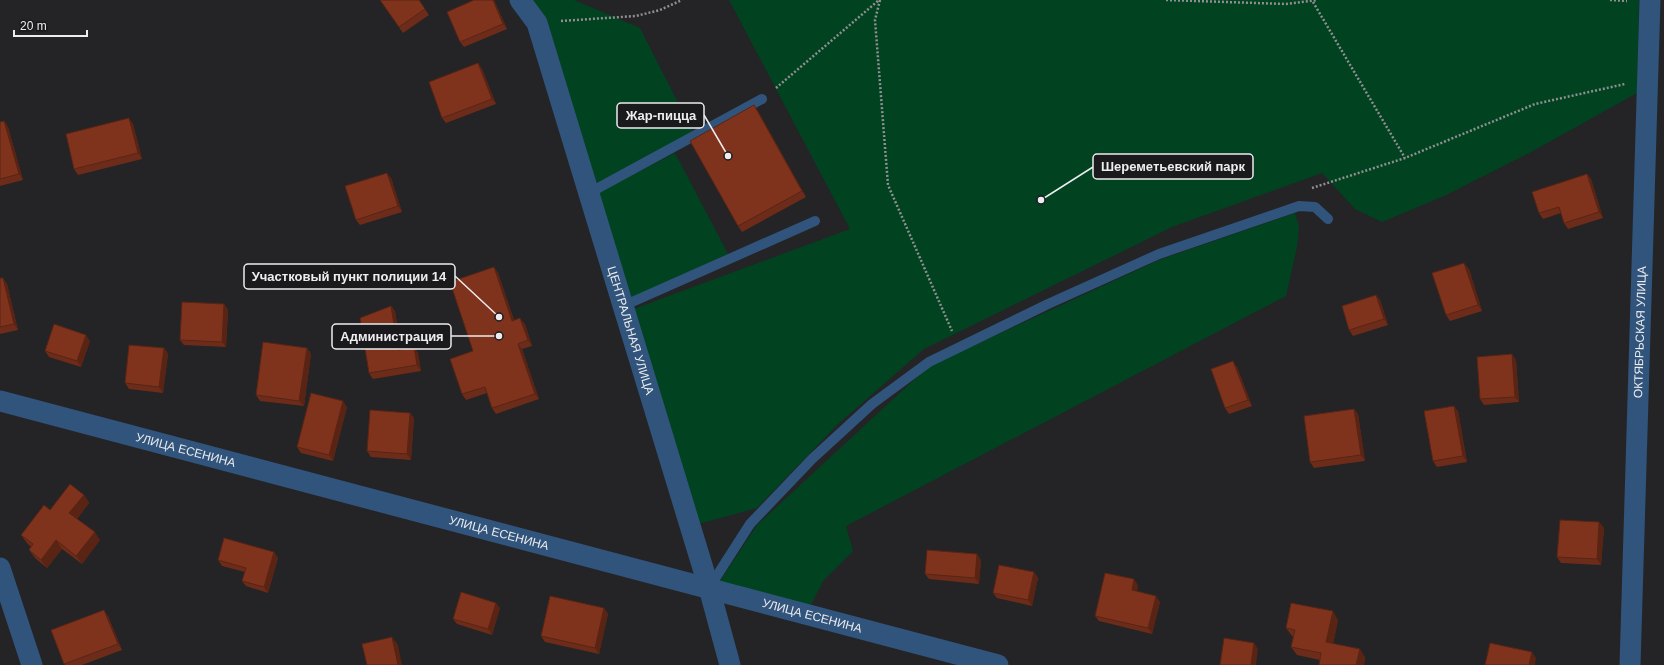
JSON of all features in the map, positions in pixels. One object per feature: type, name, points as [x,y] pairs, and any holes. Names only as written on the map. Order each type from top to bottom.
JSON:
[{"type":"street","name":"ЦЕНТРАЛЬНАЯ УЛИЦА","points":[[520,0],[537,23],[709,588],[730,665]]},
{"type":"street","name":"ОКТЯБРЬСКАЯ УЛИЦА","points":[[1630,665],[1650,0]]},
{"type":"street","name":"УЛИЦА ЕСЕНИНА","points":[[0,401],[998,665]]},
{"type":"street","points":[[0,568],[32,665]]},
{"type":"lane","points":[[589,194],[762,100]]},
{"type":"lane","points":[[709,588],[750,524],[807,465],[872,404],[929,362],[1048,304],[1159,254],[1300,206],[1315,207],[1328,219]]},
{"type":"lane","points":[[623,306],[815,221]]},
{"type":"path","points":[[537,23],[636,16],[660,10],[682,0]]},
{"type":"path","points":[[762,100],[879,0]]},
{"type":"path","points":[[879,0],[875,20],[888,185],[954,337]]},
{"type":"path","points":[[1166,0],[1263,4],[1312,2],[1317,0]]},
{"type":"path","points":[[1312,2],[1405,158]]},
{"type":"green space","points":[[525,0],[574,0],[640,28],[693,132],[591,186]]},
{"type":"green space","points":[[729,0],[1639,0],[1637,93],[1533,151],[1444,196],[1382,222],[1355,209],[1322,173],[1172,227],[924,349],[837,425],[757,508],[698,524],[631,310],[850,229]]},
{"type":"green space","points":[[675,153],[728,254],[627,300],[599,192]]},
{"type":"green space","points":[[1295,213],[1299,227],[1297,247],[1286,296],[846,526],[853,551],[823,581],[809,609],[718,584],[757,525],[929,366],[1159,260]]},
{"type":"building","points":[[380,0],[419,0],[425,9],[399,27]]},
{"type":"building","points":[[474,0],[493,0],[503,24],[460,42],[447,12]]},
{"type":"building","points":[[478,63],[492,99],[442,118],[429,82]]},
{"type":"building","points":[[754,105],[802,191],[738,226],[690,141]]},
{"type":"building","points":[[129,118],[138,153],[74,169],[66,134]]},
{"type":"building","points":[[4,121],[19,174],[0,179],[0,122]]},
{"type":"building","points":[[387,173],[398,206],[356,220],[345,186]]},
{"type":"building","points":[[1587,174],[1599,212],[1564,223],[1559,207],[1539,213],[1532,192]]},
{"type":"building","points":[[1464,263],[1478,305],[1446,315],[1432,273]]},
{"type":"building","points":[[494,267],[512,321],[520,318],[528,340],[518,344],[535,394],[492,408],[485,387],[462,394],[450,359],[473,351],[450,282]]},
{"type":"building","points":[[0,278],[3,278],[14,324],[0,327]]},
{"type":"building","points":[[1376,295],[1384,319],[1349,330],[1342,306]]},
{"type":"building","points":[[182,302],[224,304],[222,342],[180,340]]},
{"type":"building","points":[[391,306],[398,350],[414,347],[417,365],[369,373],[360,318]]},
{"type":"building","points":[[54,324],[86,335],[77,361],[45,351]]},
{"type":"building","points":[[263,342],[307,348],[299,401],[256,395]]},
{"type":"building","points":[[129,345],[164,348],[159,387],[125,383]]},
{"type":"building","points":[[1512,354],[1515,397],[1480,399],[1477,357]]},
{"type":"building","points":[[1233,361],[1248,400],[1225,408],[1211,369]]},
{"type":"building","points":[[311,393],[343,401],[329,455],[297,447]]},
{"type":"building","points":[[1454,406],[1463,456],[1433,461],[1424,411]]},
{"type":"building","points":[[1354,409],[1361,455],[1310,462],[1304,416]]},
{"type":"building","points":[[370,410],[410,413],[407,454],[367,451]]},
{"type":"building","points":[[70,484],[84,495],[69,513],[95,532],[76,556],[56,540],[41,560],[29,550],[33,544],[21,535],[44,505],[50,510]]},
{"type":"building","points":[[1560,520],[1599,522],[1597,559],[1557,557]]},
{"type":"building","points":[[224,538],[274,552],[264,587],[242,581],[246,568],[218,560]]},
{"type":"building","points":[[927,550],[977,554],[975,578],[925,574]]},
{"type":"building","points":[[999,565],[1034,572],[1028,600],[993,593]]},
{"type":"building","points":[[1105,573],[1134,579],[1132,590],[1156,596],[1148,628],[1095,616]]},
{"type":"building","points":[[461,592],[496,603],[488,629],[453,619]]},
{"type":"building","points":[[550,596],[604,608],[595,648],[541,636]]},
{"type":"building","points":[[1291,603],[1333,611],[1326,642],[1360,649],[1356,665],[1319,665],[1321,653],[1291,647],[1295,630],[1286,628]]},
{"type":"building","points":[[104,610],[118,644],[64,664],[51,630]]},
{"type":"building","points":[[392,637],[398,665],[367,665],[362,644]]},
{"type":"building","points":[[1224,638],[1254,643],[1251,665],[1220,665]]},
{"type":"building","points":[[1490,643],[1532,652],[1529,665],[1485,665]]},
{"type":"place","name":"Жар-пицца","points":[[728,156]]},
{"type":"place","name":"Шереметьевский парк","points":[[1041,200]]},
{"type":"place","name":"Участковый пункт полиции 14","points":[[499,317]]},
{"type":"place","name":"Администрация","points":[[499,336]]}]
